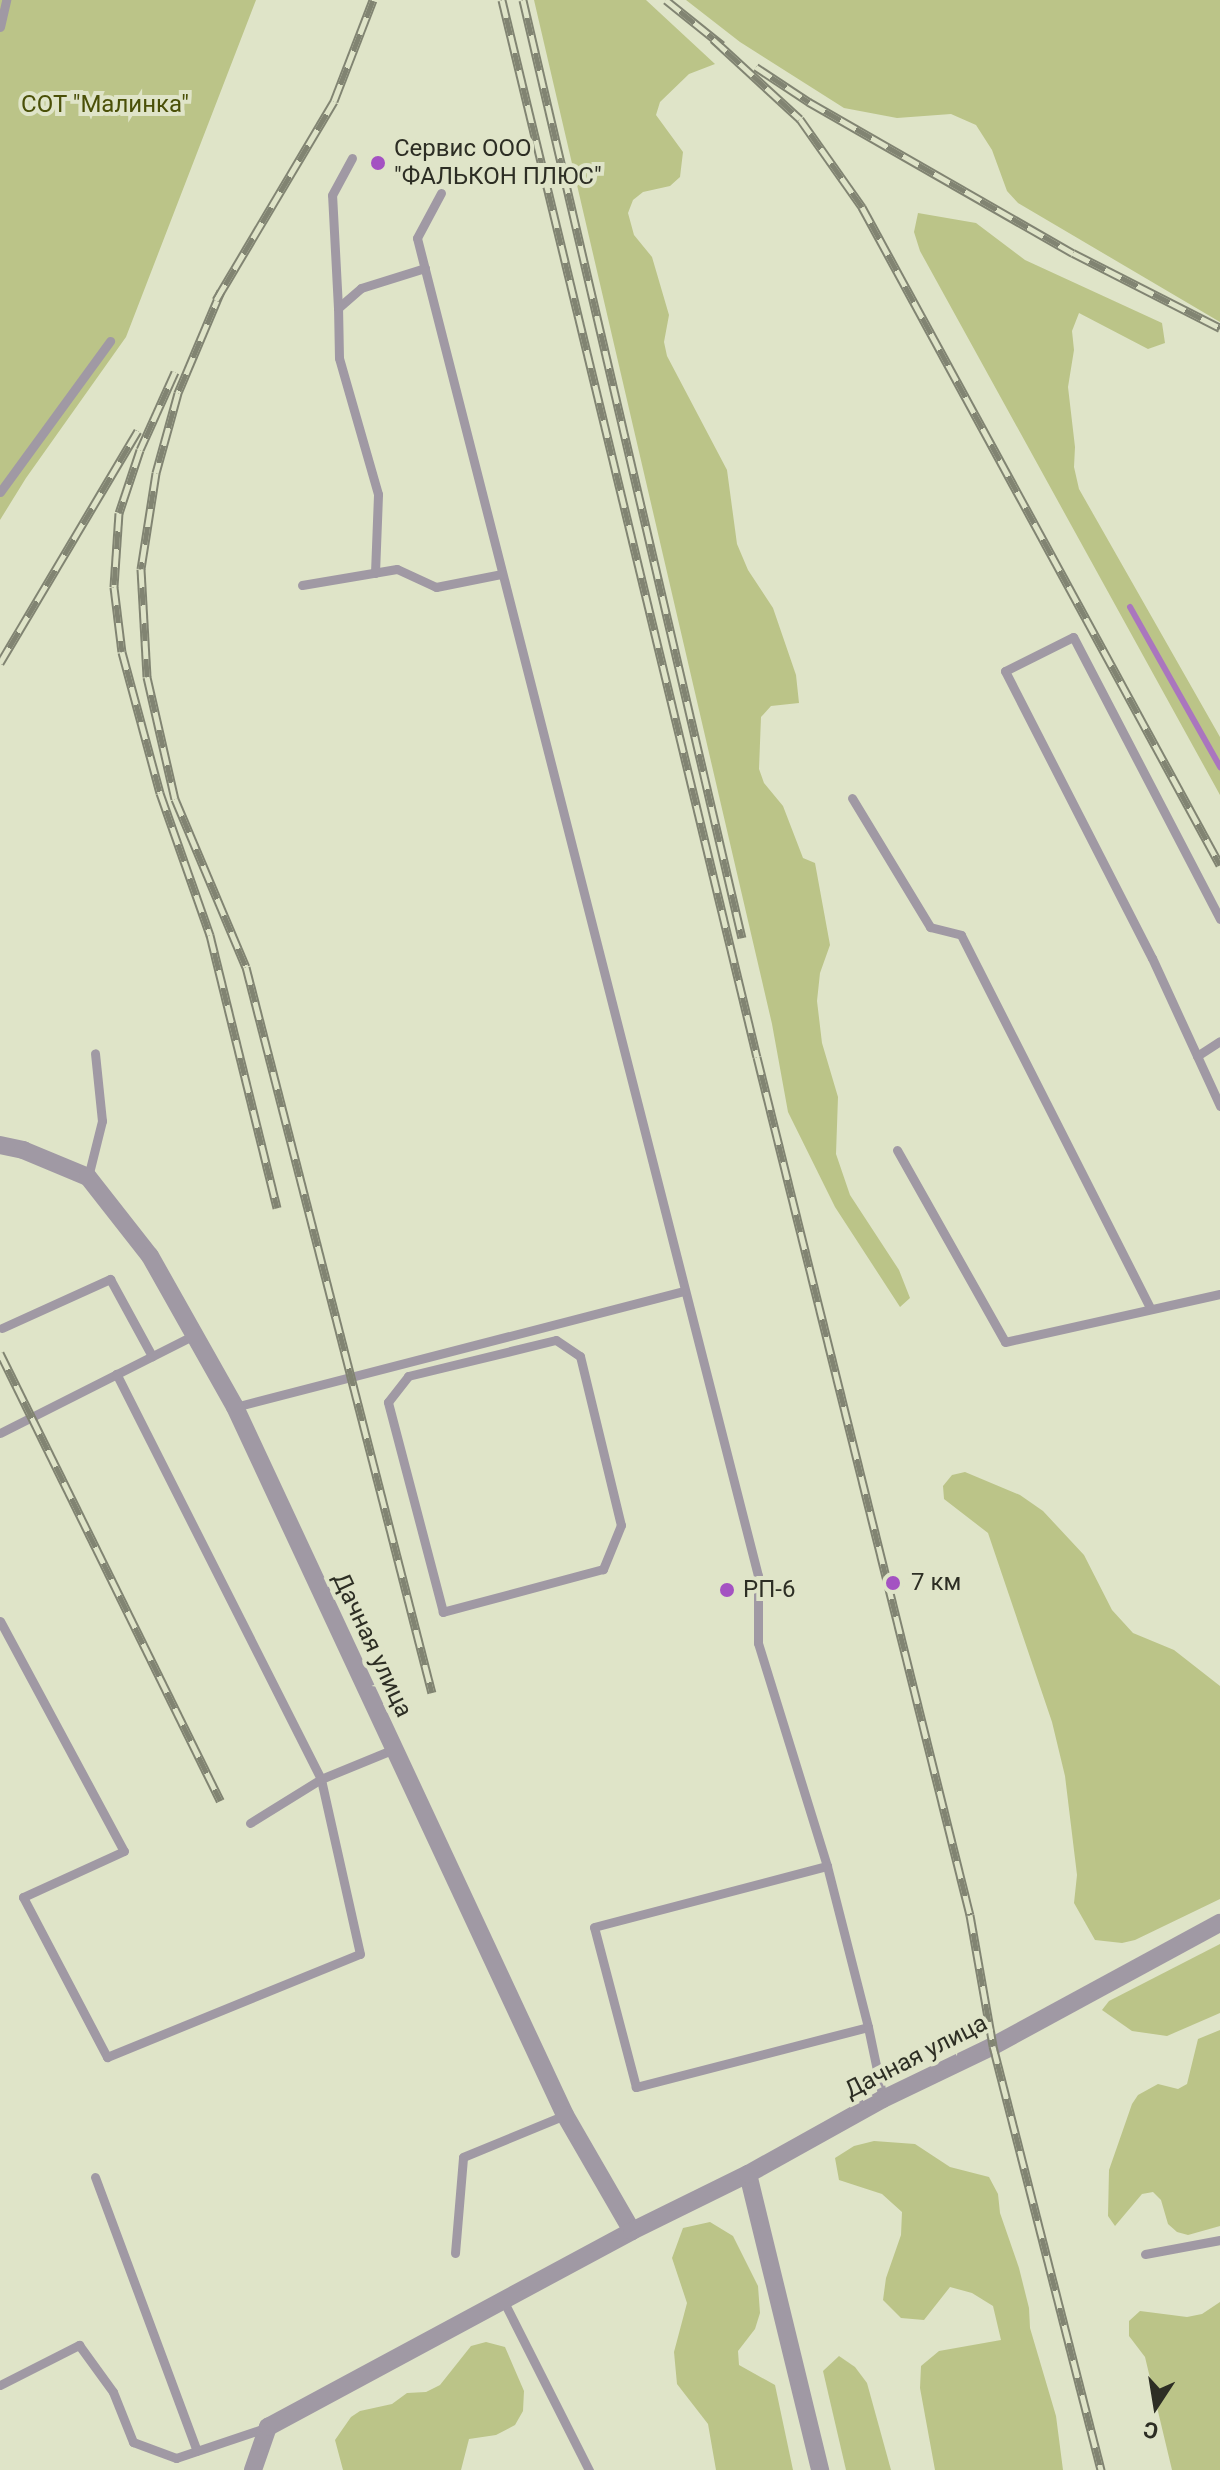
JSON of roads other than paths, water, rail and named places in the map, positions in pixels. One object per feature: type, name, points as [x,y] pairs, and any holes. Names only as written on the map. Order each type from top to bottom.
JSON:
[{"type":"street","name":"Дачная улица","points":[[0,1145],[23,1150],[88,1177],[150,1256],[235,1407],[565,2115],[632,2231]]},
{"type":"street","name":"Дачная улица","points":[[268,2427],[632,2231],[748,2174],[883,2099],[993,2046],[1220,1923]]},
{"type":"street","points":[[748,2174],[820,2470]]},
{"type":"street","points":[[254,2469],[268,2427]]},
{"type":"lane","points":[[0,27],[6,0]]},
{"type":"lane","points":[[352,158],[332,195],[339,358],[378,494],[375,573]]},
{"type":"lane","points":[[441,193],[417,238],[758,1576],[758,1643],[827,1866],[883,2099]]},
{"type":"lane","points":[[338,308],[361,288],[425,268]]},
{"type":"lane","points":[[0,492],[110,341]]},
{"type":"lane","points":[[302,585],[397,569],[436,587],[501,574]]},
{"type":"lane","points":[[1220,919],[1073,637],[1005,671],[1152,958],[1220,1106]]},
{"type":"lane","points":[[852,798],[930,927],[961,935],[1151,1309]]},
{"type":"lane","points":[[1197,1056],[1220,1041]]},
{"type":"lane","points":[[88,1177],[102,1121],[95,1053]]},
{"type":"lane","points":[[897,1150],[1005,1342],[1220,1294]]},
{"type":"lane","points":[[2,1328],[110,1279],[152,1356]]},
{"type":"lane","points":[[235,1407],[684,1291]]},
{"type":"lane","points":[[0,1433],[194,1335]]},
{"type":"lane","points":[[556,1340],[580,1356],[621,1525],[603,1569],[443,1612],[388,1402],[408,1376],[556,1340]]},
{"type":"lane","points":[[0,1621],[124,1851],[23,1897],[107,2057],[360,1954],[321,1779],[116,1374]]},
{"type":"lane","points":[[250,1823],[321,1779],[394,1749]]},
{"type":"lane","points":[[827,1866],[594,1927],[636,2087],[868,2027]]},
{"type":"lane","points":[[455,2253],[463,2157],[565,2115]]},
{"type":"lane","points":[[95,2177],[197,2451]]},
{"type":"lane","points":[[1145,2254],[1220,2240]]},
{"type":"lane","points":[[503,2300],[589,2470]]},
{"type":"lane","points":[[0,2385],[79,2345],[113,2392],[133,2442],[176,2458],[268,2427]]},
{"type":"waterway","points":[[1130,607],[1220,767]]},
{"type":"railway","points":[[216,300],[334,101],[373,0]]},
{"type":"railway","points":[[502,0],[757,1057],[970,1915],[993,2046],[1101,2470]]},
{"type":"railway","points":[[523,0],[742,938]]},
{"type":"railway","points":[[666,0],[722,45]]},
{"type":"railway","points":[[713,39],[800,119],[862,207],[1220,865]]},
{"type":"railway","points":[[756,67],[809,102],[1073,253],[1220,328]]},
{"type":"railway","points":[[221,291],[178,393],[156,473],[141,569],[147,677],[175,799],[246,967],[432,1693]]},
{"type":"railway","points":[[175,372],[140,450],[119,513],[114,587],[122,652],[160,793],[210,935],[277,1208]]},
{"type":"railway","points":[[0,663],[138,431]]},
{"type":"railway","points":[[0,1353],[220,1801]]},
{"type":"place","name":"Сервис ООО \"ФАЛЬКОН ПЛЮС\"","points":[[378,163]]},
{"type":"place","name":"7 км","points":[[893,1583]]},
{"type":"place","name":"РП-6","points":[[727,1590]]},
{"type":"park label","name":"СОТ \"Малинка\"","points":[[105,105]]}]
